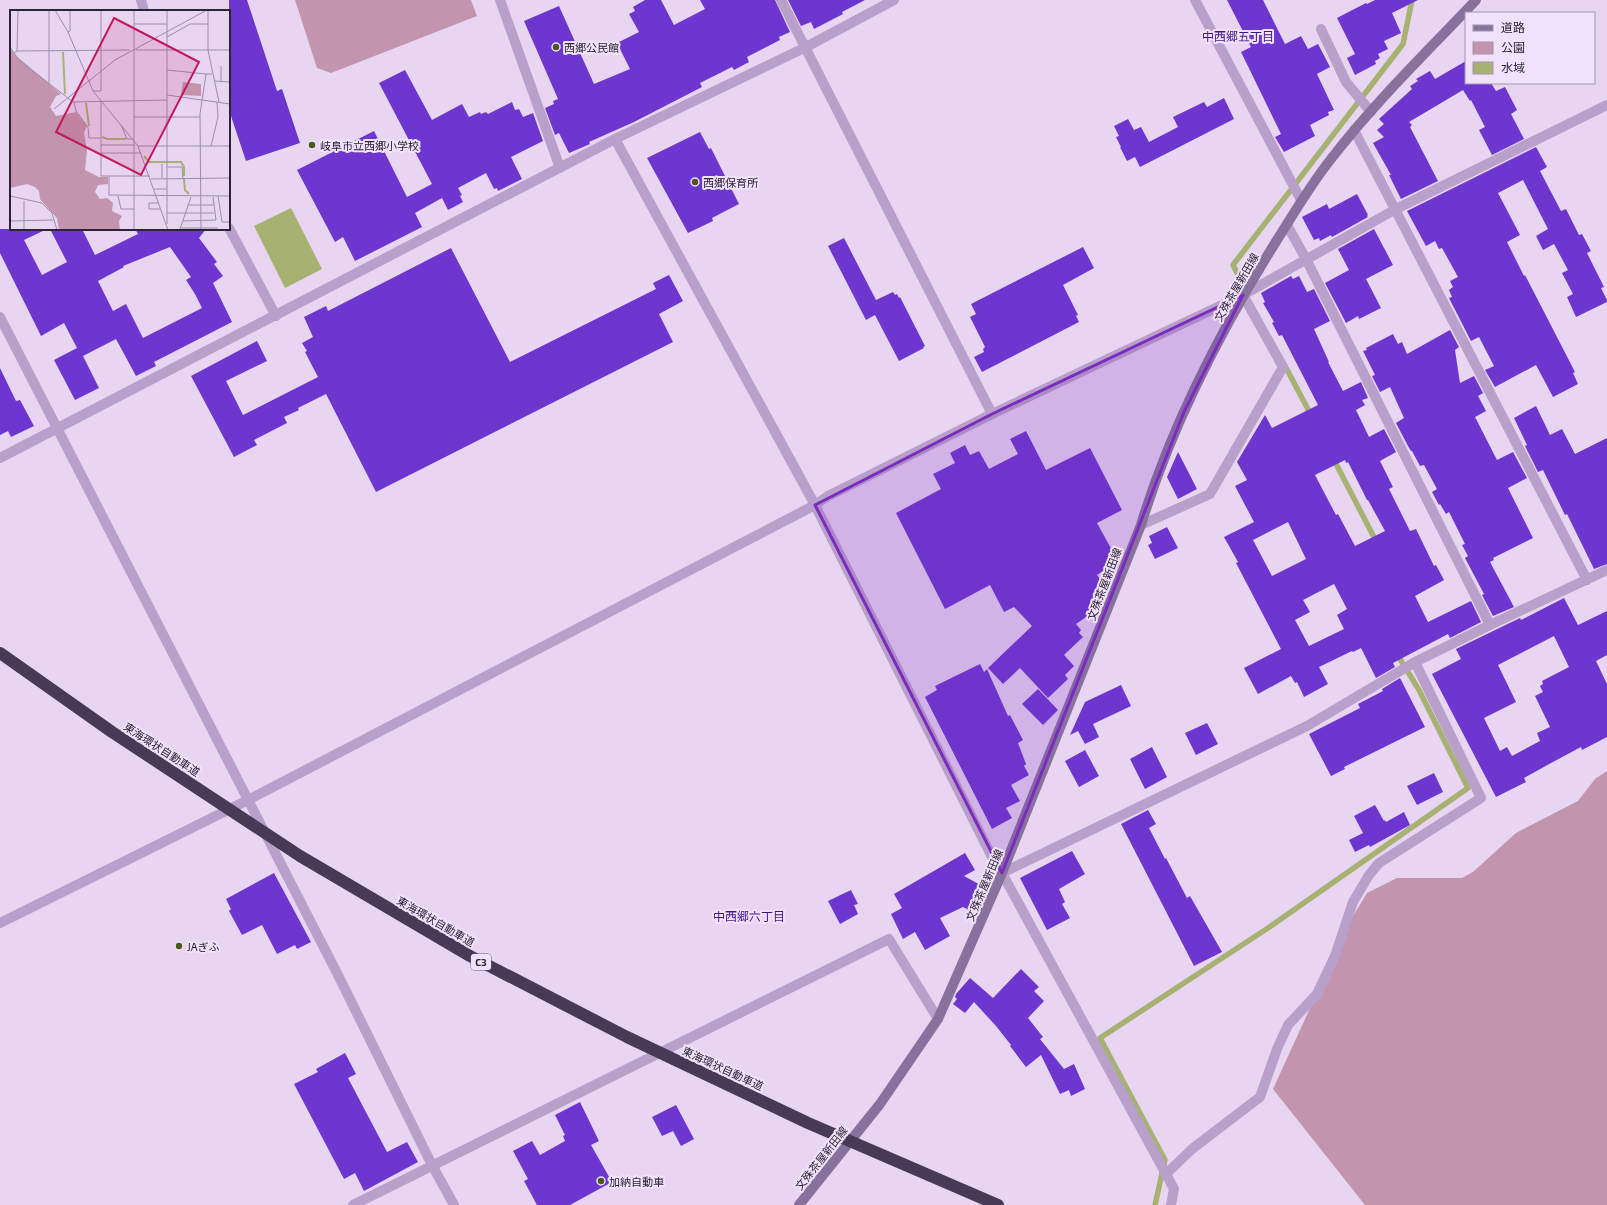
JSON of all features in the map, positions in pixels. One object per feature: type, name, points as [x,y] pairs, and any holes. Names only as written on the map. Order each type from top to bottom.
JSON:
[{"type":"highway","name":"東海環状自動車道","points":[[0,654],[112,732],[300,856],[470,956],[627,1037],[808,1123],[998,1205]]},
{"type":"main road","name":"文殊茶屋新田線","points":[[799,1205],[880,1104],[938,1019],[1002,873],[1141,525],[1150,494],[1184,412],[1243,295],[1301,200],[1330,160],[1354,130],[1476,0]]},
{"type":"street","points":[[141,0],[144,10]]},
{"type":"street","points":[[500,0],[560,168]]},
{"type":"street","points":[[781,0],[992,414]]},
{"type":"street","points":[[0,458],[176,365],[276,316],[615,139],[806,47],[894,0]]},
{"type":"street","points":[[1195,0],[1301,200]]},
{"type":"street","points":[[1321,29],[1346,82],[1371,112]]},
{"type":"street","points":[[0,923],[248,800],[815,505],[828,496],[992,414],[1243,295],[1306,258],[1396,209],[1607,105]]},
{"type":"street","points":[[1354,130],[1587,580]]},
{"type":"street","points":[[615,139],[815,505],[995,863],[1002,873],[1166,1174],[1174,1190],[1172,1205]]},
{"type":"street","points":[[1287,225],[1306,258],[1490,625]]},
{"type":"street","points":[[230,230],[276,316]]},
{"type":"street","points":[[1141,525],[1210,494],[1283,367],[1243,295]]},
{"type":"street","points":[[0,317],[338,973],[432,1165],[454,1205]]},
{"type":"street","points":[[1002,873],[1307,726],[1415,662],[1607,570]]},
{"type":"street","points":[[1166,1174],[1192,1149],[1260,1097],[1277,1049],[1288,1025],[1317,994],[1334,956],[1353,902],[1368,875],[1379,863],[1481,798],[1415,662]]},
{"type":"street","points":[[353,1205],[889,939],[938,1019]]},
{"type":"highlighted area","points":[[1243,295],[1184,412],[1002,873],[815,505],[992,414]]},
{"type":"green space","points":[[295,0],[471,0],[477,16],[331,73],[317,68]]},
{"type":"green space","points":[[1607,771],[1607,1205],[1365,1205],[1273,1089],[1349,923],[1367,893],[1397,878],[1462,878],[1473,872],[1516,833],[1578,801],[1595,779]]},
{"type":"water","points":[[291,208],[322,269],[285,288],[254,226]]},
{"type":"building","points":[[229,0],[247,0],[277,91],[282,89],[300,143],[246,161],[230,113]]},
{"type":"building","points":[[645,0],[661,0],[674,25],[705,9],[700,0],[775,0],[790,32],[779,37],[780,40],[747,57],[749,62],[734,70],[732,67],[700,83],[702,87],[634,122],[589,142],[590,144],[569,153],[559,133],[555,135],[545,108],[554,104],[553,101],[558,99],[524,21],[559,6],[594,84],[630,69],[617,43],[639,32],[629,14],[635,11],[633,7]]},
{"type":"building","points":[[788,0],[865,0],[842,12],[843,14],[814,29],[811,22],[801,26]]},
{"type":"building","points":[[1227,0],[1263,0],[1285,44],[1301,36],[1308,49],[1318,44],[1330,67],[1317,74],[1334,110],[1328,112],[1329,115],[1310,125],[1315,136],[1284,152],[1275,137],[1281,134],[1241,52],[1251,47]]},
{"type":"building","points":[[1375,0],[1418,0],[1392,13],[1401,33],[1384,41],[1388,49],[1378,54],[1380,58],[1375,61],[1376,64],[1355,75],[1347,58],[1355,54],[1337,18]]},
{"type":"building","points":[[1465,62],[1465,84],[1492,84],[1496,91],[1505,87],[1517,110],[1511,114],[1524,139],[1492,155],[1479,130],[1485,127],[1471,100],[1470,101],[1463,90],[1409,122],[1412,125],[1410,127],[1438,181],[1401,199],[1389,175],[1391,175],[1373,143],[1384,137],[1377,130],[1384,124],[1379,119],[1412,89],[1410,86],[1418,81],[1416,79],[1430,71],[1435,79]]},
{"type":"building","points":[[405,70],[432,120],[462,104],[469,117],[480,112],[481,114],[486,112],[488,114],[512,102],[515,110],[519,109],[523,117],[533,113],[543,141],[511,157],[522,179],[498,191],[497,188],[494,189],[486,173],[458,188],[462,195],[460,196],[463,202],[448,210],[442,198],[415,213],[422,227],[355,261],[343,237],[335,242],[297,170],[374,131],[407,197],[432,184],[379,83]]},
{"type":"building","points":[[1224,98],[1234,119],[1140,167],[1135,157],[1127,161],[1116,137],[1119,136],[1114,126],[1128,119],[1134,130],[1141,127],[1149,142],[1178,127],[1173,117],[1204,102],[1207,107]]},
{"type":"building","points":[[700,132],[709,149],[711,148],[739,204],[712,218],[713,221],[688,233],[647,158]]},
{"type":"building","points":[[1536,147],[1547,167],[1540,171],[1561,211],[1566,209],[1579,235],[1582,234],[1591,251],[1587,253],[1604,287],[1601,288],[1607,300],[1607,302],[1576,317],[1567,297],[1573,294],[1562,273],[1568,270],[1554,244],[1543,250],[1536,236],[1548,229],[1523,180],[1498,193],[1520,235],[1507,242],[1575,372],[1573,373],[1578,384],[1553,397],[1536,365],[1495,387],[1485,370],[1494,366],[1479,337],[1471,341],[1449,298],[1452,297],[1449,290],[1453,287],[1450,281],[1458,277],[1442,248],[1439,249],[1435,241],[1426,246],[1407,211]]},
{"type":"building","points":[[1357,194],[1368,217],[1332,237],[1331,235],[1320,241],[1319,238],[1314,240],[1302,217],[1327,204],[1329,209]]},
{"type":"building","points":[[0,229],[45,230],[24,240],[42,275],[67,262],[51,230],[82,230],[95,255],[138,234],[136,230],[205,230],[199,238],[217,262],[214,264],[223,276],[213,283],[232,322],[154,362],[156,366],[136,376],[116,339],[83,356],[99,388],[75,400],[54,360],[77,348],[64,323],[41,336],[0,253]],"holes":[[[170,247],[191,277],[186,280],[202,308],[143,338],[126,304],[113,311],[98,281],[124,267],[123,266]]]},
{"type":"building","points":[[1374,229],[1393,265],[1366,279],[1381,308],[1359,319],[1358,316],[1346,323],[1325,283],[1349,270],[1338,249]]},
{"type":"building","points":[[844,238],[876,300],[893,292],[895,295],[897,294],[899,298],[900,297],[925,346],[923,347],[924,348],[899,361],[875,315],[866,320],[828,246]]},
{"type":"building","points":[[1083,247],[1094,268],[1063,285],[1078,315],[1076,316],[1079,322],[982,372],[974,357],[984,352],[983,349],[985,347],[970,317],[976,314],[971,304]]},
{"type":"building","points":[[451,248],[510,362],[656,289],[653,283],[669,275],[683,301],[659,314],[673,342],[376,492],[326,394],[284,417],[287,423],[254,440],[257,445],[234,457],[191,376],[257,341],[267,361],[226,381],[243,415],[318,377],[302,343],[313,337],[304,317],[326,306],[328,311]]},
{"type":"building","points":[[1291,276],[1293,279],[1299,276],[1307,292],[1314,289],[1330,321],[1314,329],[1328,362],[1343,391],[1361,382],[1368,398],[1362,400],[1365,405],[1356,410],[1369,437],[1384,429],[1396,452],[1380,461],[1393,487],[1389,489],[1410,531],[1416,529],[1434,566],[1436,565],[1444,580],[1415,596],[1428,622],[1471,601],[1481,622],[1450,638],[1448,634],[1393,663],[1395,667],[1376,678],[1361,648],[1353,652],[1352,651],[1319,667],[1328,684],[1304,697],[1297,682],[1295,683],[1291,676],[1258,694],[1244,668],[1281,649],[1224,537],[1254,522],[1235,486],[1247,480],[1237,462],[1265,415],[1272,428],[1318,405],[1282,335],[1279,336],[1272,323],[1274,322],[1263,303],[1265,302],[1261,293]],"holes":[[[1345,460],[1346,463],[1348,462],[1367,500],[1385,531],[1355,546],[1338,514],[1336,515],[1315,475]],[[1288,522],[1306,559],[1272,576],[1253,540]],[[1334,584],[1347,609],[1337,615],[1344,629],[1309,646],[1295,620],[1310,612],[1303,600]]]},
{"type":"building","points":[[1450,330],[1459,347],[1455,350],[1460,383],[1474,376],[1483,393],[1478,396],[1486,411],[1475,417],[1497,460],[1513,452],[1527,478],[1508,488],[1533,538],[1493,558],[1494,560],[1490,562],[1514,607],[1493,616],[1482,595],[1484,594],[1465,558],[1468,556],[1462,545],[1465,544],[1449,512],[1446,514],[1440,504],[1439,505],[1432,492],[1437,489],[1424,465],[1420,466],[1396,423],[1404,418],[1390,387],[1380,392],[1372,376],[1375,375],[1363,351],[1393,334],[1398,344],[1402,342],[1407,354]]},
{"type":"building","points":[[0,368],[16,401],[20,400],[34,426],[11,437],[8,431],[0,435]]},
{"type":"building","points":[[1536,406],[1550,435],[1562,429],[1575,454],[1607,438],[1607,564],[1594,569],[1543,470],[1538,472],[1525,446],[1527,445],[1514,418]]},
{"type":"building","points":[[1026,431],[1046,470],[1090,448],[1122,510],[1097,523],[1118,561],[1097,575],[1103,583],[1098,586],[1104,595],[1095,601],[1099,608],[1076,624],[1081,630],[1079,633],[1083,637],[1064,655],[1074,666],[1065,675],[1068,679],[1048,698],[1020,668],[1003,684],[988,668],[1032,626],[1014,607],[1004,612],[990,585],[945,609],[896,513],[941,489],[933,474],[955,463],[950,453],[965,445],[970,455],[979,451],[989,469],[1018,454],[1010,439]]},
{"type":"building","points":[[1178,452],[1197,489],[1178,499],[1167,477]]},
{"type":"building","points":[[1167,527],[1178,548],[1155,559],[1148,545],[1152,543],[1149,536]]},
{"type":"building","points":[[1564,598],[1578,625],[1607,611],[1607,655],[1596,661],[1607,684],[1607,737],[1582,750],[1581,747],[1551,763],[1524,778],[1526,782],[1496,797],[1432,674],[1461,659],[1456,649],[1520,618],[1521,620]],"holes":[[[1554,636],[1569,667],[1542,681],[1543,684],[1540,686],[1543,692],[1535,696],[1550,727],[1537,733],[1540,741],[1512,756],[1507,747],[1500,751],[1484,718],[1516,702],[1498,665]]]},
{"type":"building","points":[[980,664],[984,672],[987,669],[1008,716],[1010,715],[1023,740],[1018,743],[1026,764],[1024,766],[1029,775],[1011,785],[1020,801],[1006,808],[1012,818],[992,829],[925,697],[937,690],[935,686]]},
{"type":"building","points":[[1400,678],[1425,727],[1344,767],[1345,769],[1331,776],[1309,734],[1360,708],[1358,704],[1383,691],[1382,689]]},
{"type":"building","points":[[1121,685],[1131,706],[1093,724],[1099,737],[1085,744],[1078,731],[1070,735],[1085,702]]},
{"type":"building","points":[[1038,689],[1058,710],[1043,725],[1022,704]]},
{"type":"building","points":[[1207,723],[1218,744],[1196,755],[1185,733]]},
{"type":"building","points":[[1152,747],[1167,777],[1145,789],[1130,759]]},
{"type":"building","points":[[1085,750],[1099,776],[1079,787],[1065,761]]},
{"type":"building","points":[[1434,773],[1443,792],[1417,805],[1407,786]]},
{"type":"building","points":[[1375,805],[1384,821],[1385,820],[1386,822],[1404,812],[1410,825],[1370,847],[1369,845],[1355,852],[1349,840],[1363,833],[1354,816]]},
{"type":"building","points":[[1148,810],[1156,824],[1149,828],[1165,859],[1166,858],[1187,898],[1190,896],[1222,952],[1194,966],[1121,824]]},
{"type":"building","points":[[1072,851],[1085,874],[1059,889],[1065,902],[1062,904],[1070,918],[1047,930],[1020,878]]},
{"type":"building","points":[[965,853],[975,870],[964,876],[986,888],[973,912],[963,907],[940,918],[950,936],[925,950],[915,932],[903,939],[891,914],[902,908],[894,894]]},
{"type":"building","points":[[274,873],[311,942],[297,949],[295,945],[277,954],[262,925],[242,935],[229,911],[231,909],[226,899]]},
{"type":"building","points":[[851,890],[858,904],[854,905],[858,914],[840,924],[828,901]]},
{"type":"building","points":[[1021,969],[1039,987],[1034,991],[1044,1001],[1028,1018],[1043,1037],[1040,1039],[1064,1069],[1074,1064],[1085,1089],[1071,1096],[1069,1090],[1060,1094],[1041,1055],[1026,1067],[996,1026],[974,1002],[965,1013],[953,1004],[957,999],[955,997],[956,994],[970,978],[993,998]]},
{"type":"building","points":[[345,1053],[356,1074],[348,1078],[387,1152],[407,1142],[418,1162],[364,1191],[355,1173],[344,1179],[294,1084],[318,1072],[316,1069]]},
{"type":"building","points":[[580,1102],[599,1141],[591,1145],[612,1182],[570,1205],[537,1205],[524,1181],[528,1179],[513,1151],[532,1141],[540,1155],[565,1141],[563,1136],[565,1135],[555,1115]]},
{"type":"building","points":[[676,1105],[694,1139],[681,1146],[673,1131],[662,1136],[652,1117]]},
{"type":"waterway","points":[[1247,293],[1233,265],[1403,44],[1412,0]]},
{"type":"waterway","points":[[1284,364],[1311,415]]},
{"type":"waterway","points":[[1333,458],[1377,543]]},
{"type":"waterway","points":[[1155,1205],[1165,1160],[1100,1038],[1268,928],[1468,788],[1419,690],[1397,654]]},
{"type":"place","name":"西郷公民館","points":[[556,47]]},
{"type":"place","name":"岐阜市立西郷小学校","points":[[312,145]]},
{"type":"place","name":"西郷保育所","points":[[695,182]]},
{"type":"place","name":"JAぎふ","points":[[179,946]]},
{"type":"place","name":"加納自動車","points":[[601,1181]]},
{"type":"district","name":"中西郷五丁目","points":[[1238,36]]},
{"type":"district","name":"中西郷六丁目","points":[[749,916]]}]
